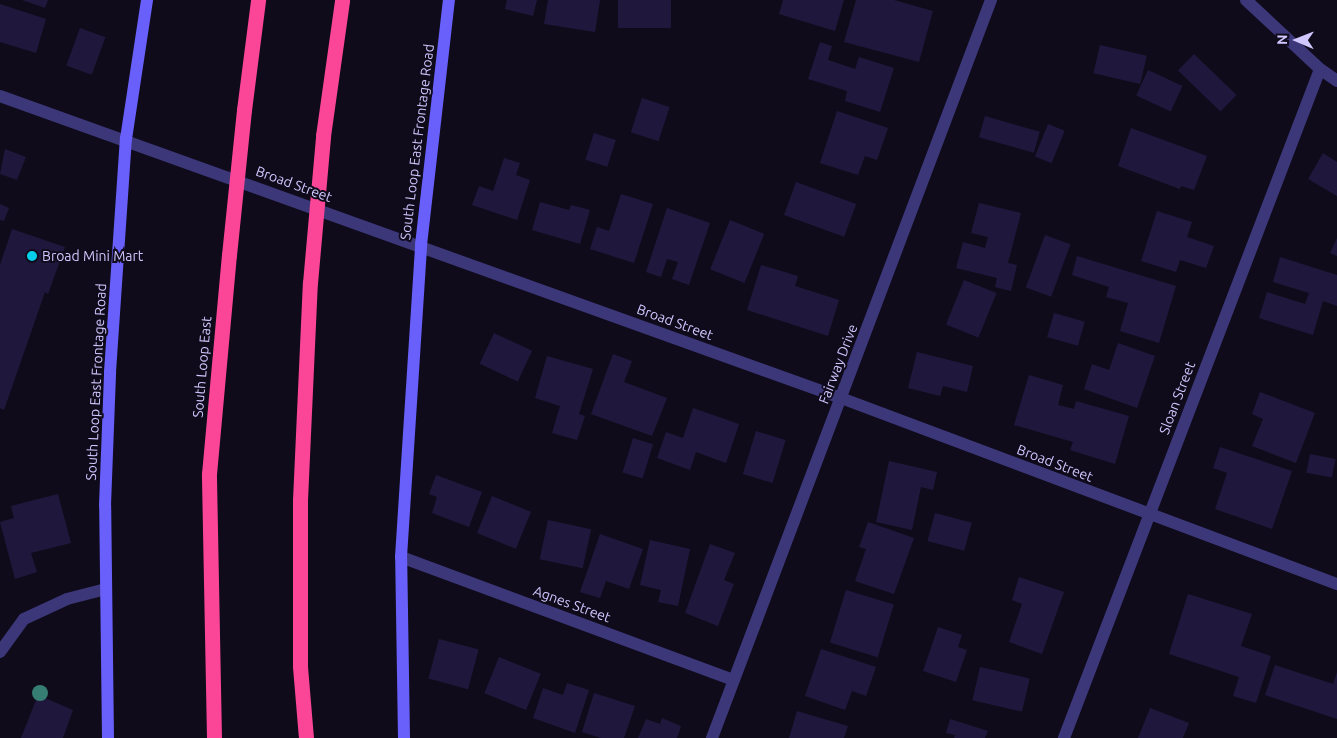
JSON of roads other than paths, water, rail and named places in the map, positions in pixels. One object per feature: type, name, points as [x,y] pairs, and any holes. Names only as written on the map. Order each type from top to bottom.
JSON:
[{"type":"highway","name":"South Loop East","points":[[214,738],[209,474],[229,255],[258,0]]},
{"type":"highway","points":[[306,738],[300,666],[300,500],[310,282],[322,136],[342,0]]},
{"type":"main road","name":"South Loop East Frontage Road","points":[[108,738],[105,506],[110,372],[126,139],[147,0]]},
{"type":"main road","name":"South Loop East Frontage Road","points":[[404,738],[401,557],[421,245],[449,0]]},
{"type":"street","name":"Fairway Drive","points":[[712,738],[991,0]]},
{"type":"street","points":[[1246,0],[1320,69],[1337,81]]},
{"type":"street","name":"Sloan Street","points":[[1064,738],[1148,514],[1320,69]]},
{"type":"street","name":"Broad Street","points":[[0,96],[126,139],[841,398],[1337,584]]},
{"type":"street","name":"Agnes Street","points":[[401,557],[733,680]]},
{"type":"street","points":[[0,652],[24,619],[67,599],[106,589]]},
{"type":"place","name":"Broad Mini Mart","points":[[32,256]]}]
